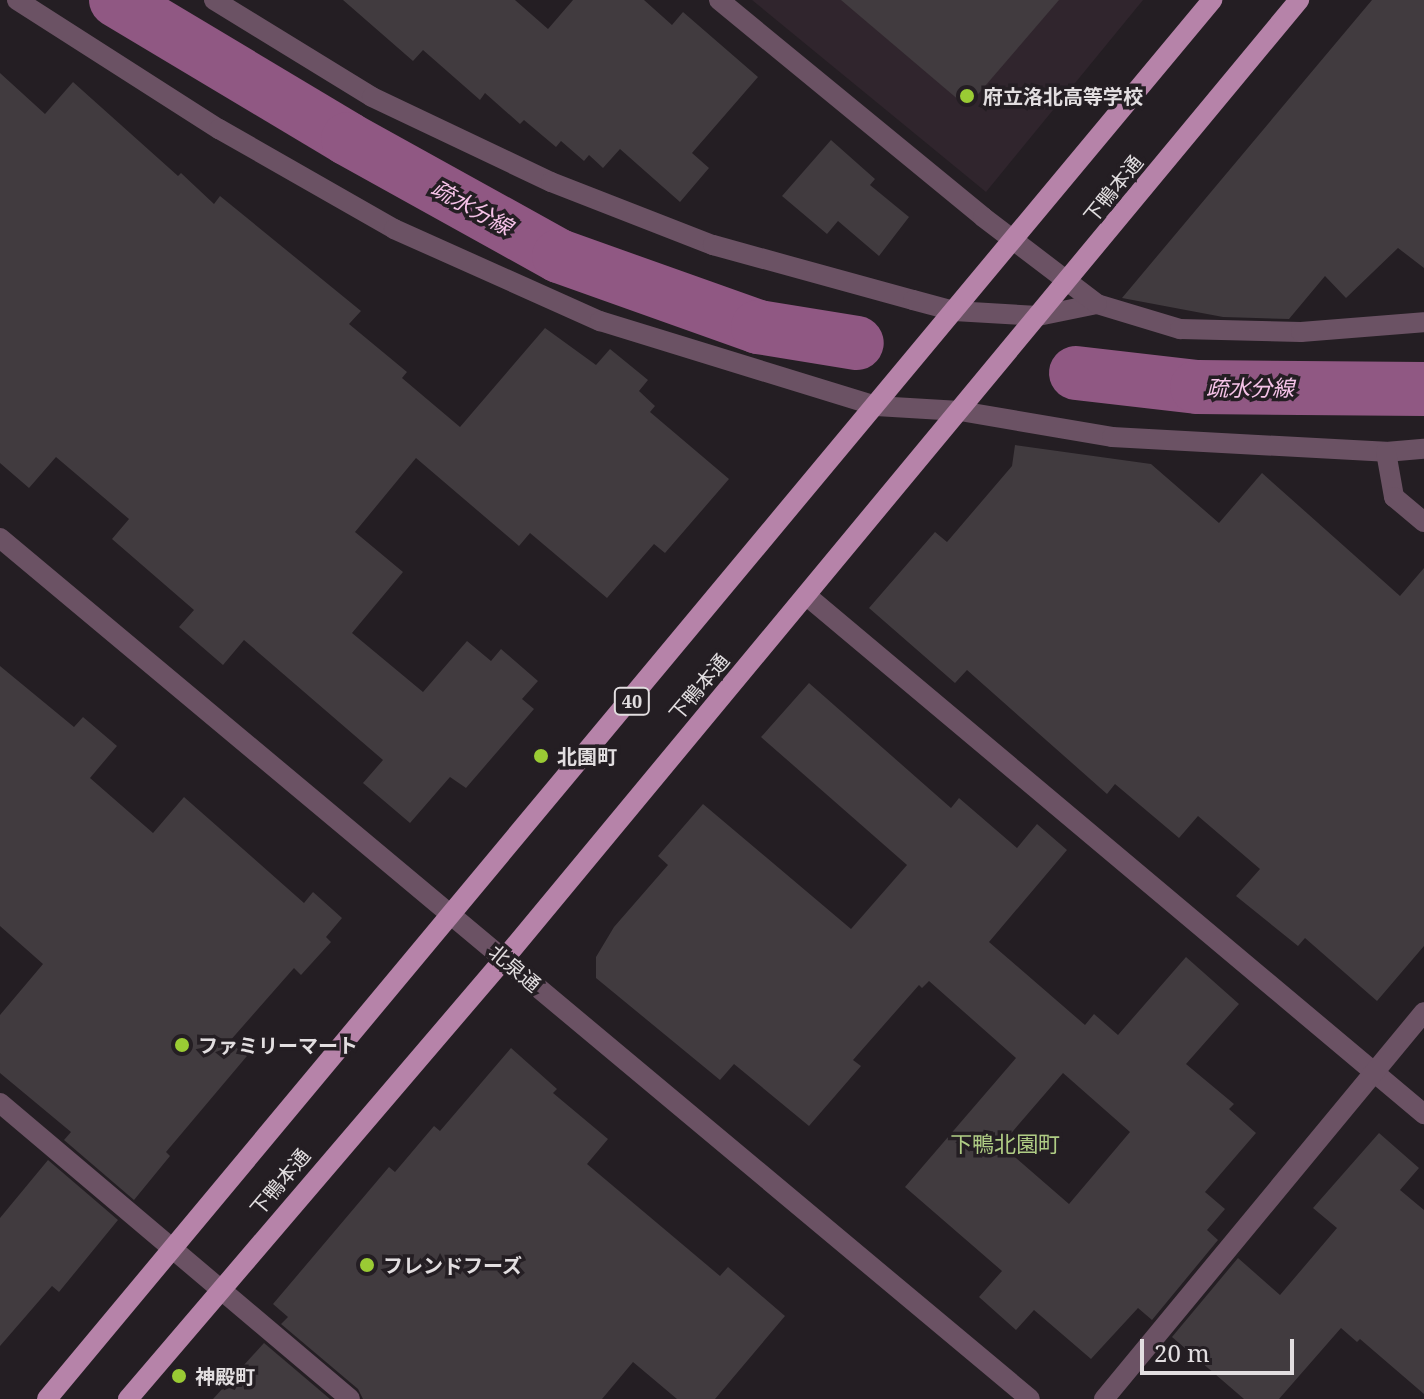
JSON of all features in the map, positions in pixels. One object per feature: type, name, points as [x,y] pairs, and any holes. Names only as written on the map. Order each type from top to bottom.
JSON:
[{"type":"main road","name":"下鴨本通","points":[[47,1399],[1212,0]]},
{"type":"main road","name":"下鴨本通","points":[[128,1399],[504,959],[1299,0]]},
{"type":"street","points":[[17,0],[219,129],[394,229],[600,321],[876,406],[960,411],[1112,437],[1386,452],[1424,449]]},
{"type":"street","points":[[214,0],[372,97],[551,182],[713,245],[954,311],[1038,316],[1097,304]]},
{"type":"street","points":[[719,0],[1013,241],[1097,304],[1180,329],[1301,332],[1424,322]]},
{"type":"street","points":[[1386,452],[1394,497],[1424,522]]},
{"type":"street","name":"北泉通","points":[[0,538],[1030,1399]]},
{"type":"street","points":[[807,596],[1424,1114]]},
{"type":"street","points":[[1104,1399],[1424,1012]]},
{"type":"street","points":[[0,1103],[350,1399]]},
{"type":"shaded area","name":"府立洛北高等学校","points":[[752,0],[1143,0],[986,192]]},
{"type":"building","points":[[343,0],[515,0],[548,29],[573,0],[644,0],[672,25],[683,12],[758,77],[692,153],[709,168],[680,202],[620,149],[603,168],[589,155],[584,161],[561,141],[556,147],[524,120],[520,124],[485,93],[480,100],[423,50],[413,61]]},
{"type":"building","points":[[841,0],[1059,0],[967,107]]},
{"type":"building","points":[[1372,0],[1424,0],[1424,268],[1398,248],[1346,298],[1325,276],[1289,319],[1223,317],[1122,298]]},
{"type":"building","points":[[0,73],[45,114],[73,82],[178,176],[181,173],[214,204],[220,196],[361,311],[349,324],[407,372],[402,378],[460,427],[545,328],[596,365],[610,349],[648,380],[639,391],[655,406],[650,412],[729,479],[665,553],[654,544],[607,598],[530,533],[519,546],[416,458],[355,532],[403,572],[352,633],[423,692],[467,641],[491,661],[501,649],[538,681],[522,699],[534,709],[466,788],[450,777],[410,823],[363,783],[383,760],[244,640],[223,665],[179,627],[194,610],[112,539],[129,519],[56,457],[29,488],[0,463]]},
{"type":"building","points":[[831,140],[875,179],[870,185],[909,217],[879,256],[838,221],[827,234],[782,196]]},
{"type":"building","points":[[1015,445],[1151,464],[1219,523],[1262,473],[1400,596],[1424,568],[1424,946],[1377,1001],[1305,938],[1298,946],[1236,896],[1260,869],[1198,816],[1179,838],[1115,784],[1107,794],[967,670],[955,683],[869,608],[935,532],[947,542],[1012,466]]},
{"type":"building","points":[[0,666],[74,727],[83,717],[117,746],[90,778],[153,833],[184,797],[304,903],[313,892],[342,918],[326,937],[331,942],[301,975],[294,968],[229,1042],[247,1056],[166,1152],[170,1156],[134,1200],[64,1140],[71,1132],[0,1073],[0,1015],[43,964],[0,926]]},
{"type":"building","points":[[809,683],[951,808],[959,798],[1017,848],[1037,824],[1067,850],[989,942],[1085,1025],[1094,1014],[1118,1035],[1186,957],[1239,1004],[1186,1064],[1234,1104],[1229,1109],[1256,1133],[1205,1192],[1225,1209],[1207,1230],[1218,1240],[1152,1320],[1138,1308],[1091,1359],[1034,1310],[1016,1330],[979,1297],[1002,1271],[905,1187],[1016,1058],[929,981],[922,988],[919,985],[853,1060],[861,1066],[809,1126],[734,1064],[720,1080],[596,978],[596,957],[614,927],[668,865],[658,856],[703,804],[851,929],[907,865],[761,737]],"holes":[[[1063,1073],[1130,1132],[1069,1204],[1001,1145]]]},
{"type":"building","points":[[511,1048],[557,1089],[553,1093],[608,1139],[587,1164],[720,1276],[728,1267],[785,1316],[715,1399],[677,1399],[633,1362],[602,1399],[363,1399],[358,1389],[281,1324],[288,1317],[273,1304],[389,1167],[395,1172],[434,1126],[440,1131]]},
{"type":"building","points":[[1379,1133],[1419,1168],[1400,1190],[1424,1210],[1424,1394],[1360,1339],[1357,1342],[1341,1328],[1279,1399],[1244,1399],[1172,1337],[1238,1258],[1280,1295],[1337,1228],[1313,1208]]},
{"type":"building","points":[[48,1160],[118,1220],[59,1292],[52,1286],[0,1346],[0,1218]]},
{"type":"building","points":[[264,1343],[330,1399],[213,1399]]},
{"type":"waterway","name":"疏水分線","points":[[116,0],[348,139],[559,256],[758,327],[857,343]]},
{"type":"waterway","name":"疏水分線","points":[[1076,373],[1197,387],[1424,389]]},
{"type":"place","name":"府立洛北高等学校","points":[[967,96]]},
{"type":"place","name":"北園町","points":[[541,756]]},
{"type":"place","name":"ファミリーマート","points":[[182,1045]]},
{"type":"place","name":"フレンドフーズ","points":[[367,1265]]},
{"type":"place","name":"神殿町","points":[[179,1376]]},
{"type":"district","name":"下鴨北園町","points":[[1005,1144]]}]
